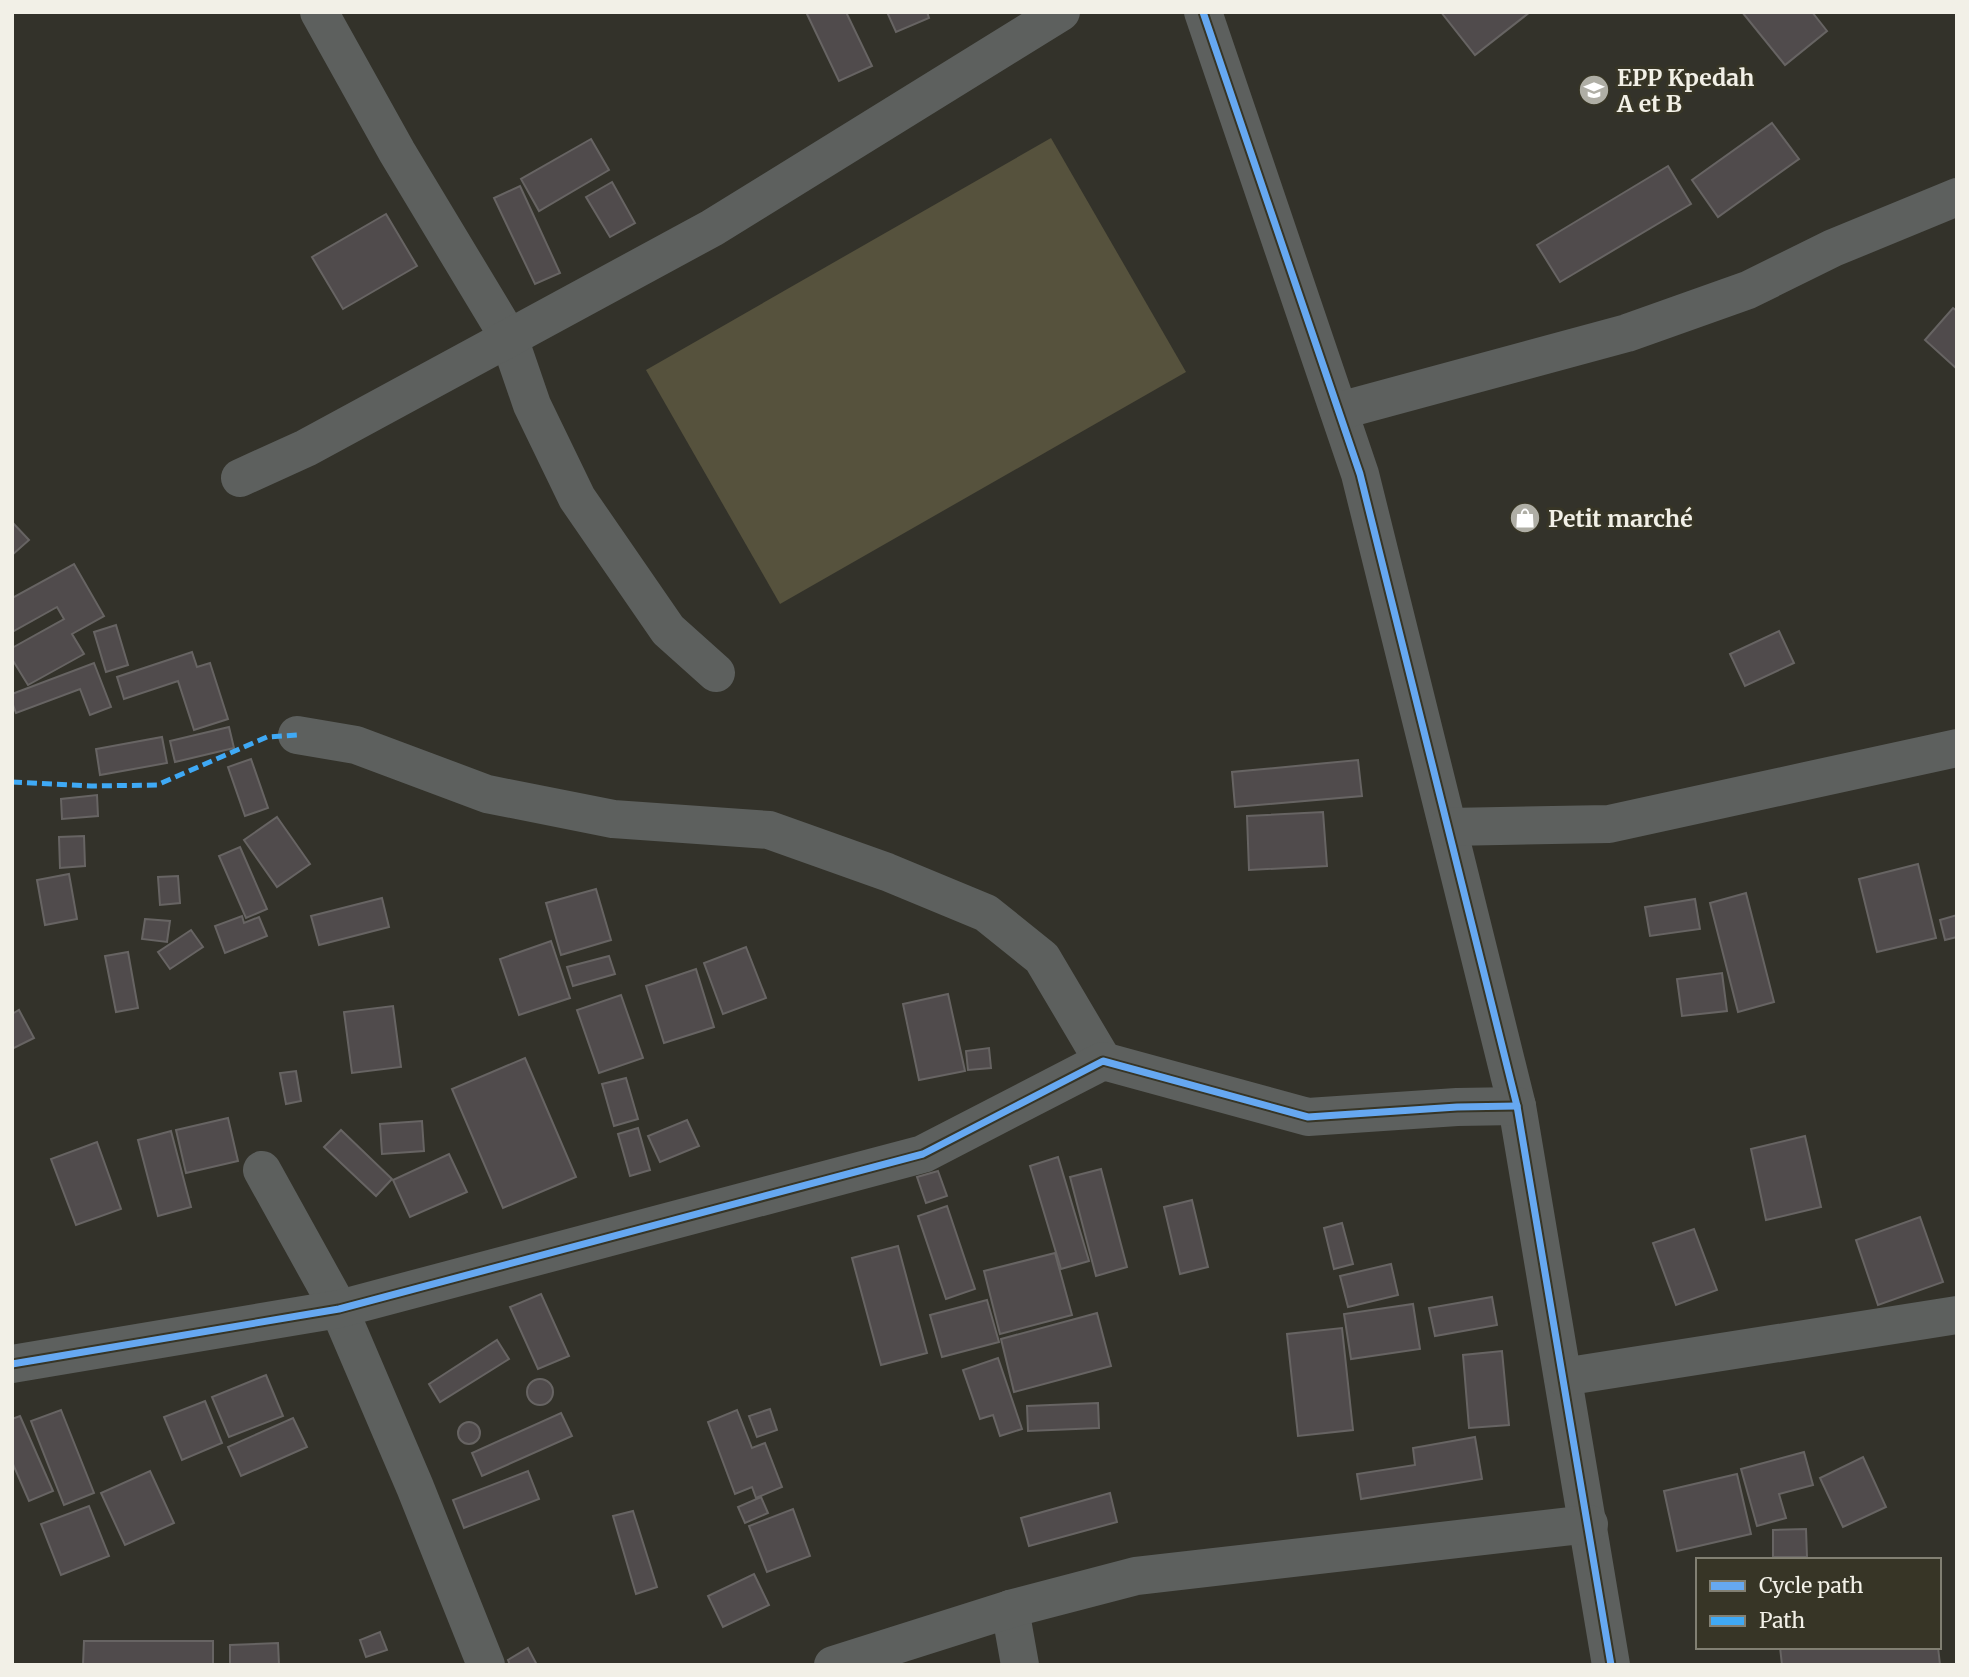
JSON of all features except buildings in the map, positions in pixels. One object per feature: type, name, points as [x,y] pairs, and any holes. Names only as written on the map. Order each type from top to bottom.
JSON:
[{"type":"street","points":[[319,12],[397,152],[509,338],[532,405],[577,498],[668,630],[716,673]]},
{"type":"street","points":[[240,478],[306,448],[712,228],[1061,12]]},
{"type":"street","points":[[1203,12],[1360,474],[1517,1106],[1611,1665]]},
{"type":"street","points":[[1339,411],[1628,333],[1748,290],[1833,248],[1957,197]]},
{"type":"street","points":[[297,735],[356,746],[486,794],[613,819],[769,830],[887,872],[986,913],[1042,958],[1104,1061]]},
{"type":"street","points":[[1448,827],[1609,824],[1957,748]]},
{"type":"street","points":[[12,1364],[339,1309],[923,1154],[1104,1061],[1308,1117],[1457,1107],[1517,1106]]},
{"type":"street","points":[[262,1170],[339,1309],[415,1487],[486,1665]]},
{"type":"street","points":[[1563,1377],[1957,1315]]},
{"type":"street","points":[[833,1665],[1010,1609],[1136,1576],[1589,1524]]},
{"type":"street","points":[[1010,1609],[1020,1665]]},
{"type":"shaded area","points":[[1051,138],[1186,372],[780,604],[646,370]]},
{"type":"marked path","points":[[12,782],[91,786],[157,785],[267,737],[297,735]]},
{"type":"cycle path","points":[[1203,12],[1360,474],[1517,1106],[1611,1665]]},
{"type":"cycle path","points":[[12,1364],[339,1309],[923,1154],[1103,1061],[1308,1117],[1457,1107],[1517,1106]]},
{"type":"place","name":"EPP Kpedah A et B","points":[[1594,90]]},
{"type":"place","name":"Petit marché","points":[[1525,518]]}]
